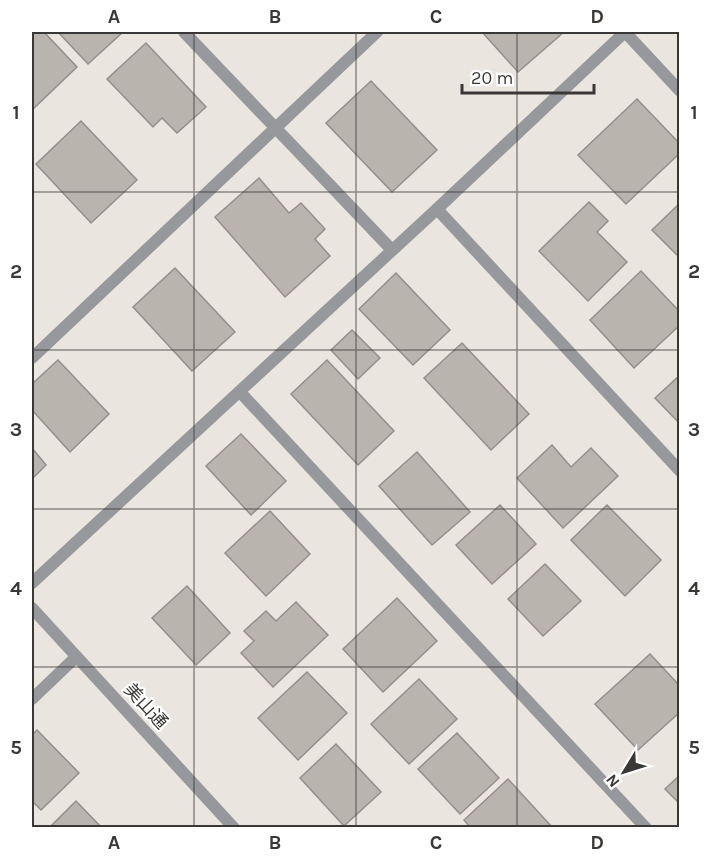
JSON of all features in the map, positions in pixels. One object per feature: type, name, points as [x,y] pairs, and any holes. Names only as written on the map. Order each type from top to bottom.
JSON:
[{"type":"street","points":[[184,32],[392,250]]},
{"type":"street","points":[[32,358],[377,32]]},
{"type":"street","points":[[32,583],[625,32],[680,91]]},
{"type":"street","points":[[437,209],[680,471]]},
{"type":"street","points":[[240,392],[646,828]]},
{"type":"street","name":"美山通","points":[[32,608],[234,828]]},
{"type":"street","points":[[32,699],[76,657]]},
{"type":"building","points":[[32,32],[44,32],[77,67],[34,108],[32,105]]},
{"type":"building","points":[[58,32],[123,32],[88,64]]},
{"type":"building","points":[[482,32],[564,32],[518,72]]},
{"type":"building","points":[[146,43],[206,107],[177,133],[162,118],[153,127],[107,79]]},
{"type":"building","points":[[371,81],[437,150],[392,192],[326,123]]},
{"type":"building","points":[[637,99],[680,144],[680,153],[626,204],[578,155]]},
{"type":"building","points":[[81,121],[137,180],[91,223],[36,164]]},
{"type":"building","points":[[259,178],[289,213],[301,203],[325,229],[315,239],[330,256],[285,297],[215,217]]},
{"type":"building","points":[[589,202],[608,221],[597,232],[627,262],[588,301],[539,251]]},
{"type":"building","points":[[680,203],[680,258],[652,230]]},
{"type":"building","points":[[175,268],[235,332],[192,371],[133,307]]},
{"type":"building","points":[[641,271],[680,312],[680,325],[634,368],[590,320]]},
{"type":"building","points":[[396,273],[450,330],[413,365],[359,309]]},
{"type":"building","points":[[352,330],[380,358],[358,379],[331,350]]},
{"type":"building","points":[[462,343],[529,414],[491,450],[424,378]]},
{"type":"building","points":[[58,360],[109,414],[70,452],[32,410],[32,384]]},
{"type":"building","points":[[327,360],[394,431],[358,465],[291,394]]},
{"type":"building","points":[[680,375],[680,424],[655,398]]},
{"type":"building","points":[[241,434],[286,481],[251,515],[206,466]]},
{"type":"building","points":[[552,445],[571,467],[591,448],[618,476],[563,528],[517,478]]},
{"type":"building","points":[[32,448],[46,465],[32,479]]},
{"type":"building","points":[[417,452],[470,512],[432,545],[379,486]]},
{"type":"building","points":[[500,505],[536,544],[492,584],[456,545]]},
{"type":"building","points":[[607,505],[661,560],[625,596],[571,540]]},
{"type":"building","points":[[270,511],[310,554],[266,596],[225,553]]},
{"type":"building","points":[[545,564],[581,601],[543,636],[508,599]]},
{"type":"building","points":[[187,586],[230,633],[196,665],[152,618]]},
{"type":"building","points":[[397,598],[437,641],[383,692],[343,649]]},
{"type":"building","points":[[296,602],[328,635],[273,687],[241,653],[254,641],[244,631],[266,611],[276,621]]},
{"type":"building","points":[[650,654],[680,686],[680,712],[638,750],[595,704]]},
{"type":"building","points":[[307,672],[347,713],[298,760],[258,718]]},
{"type":"building","points":[[419,679],[457,719],[409,764],[371,724]]},
{"type":"building","points":[[37,730],[79,773],[41,810],[32,801],[32,735]]},
{"type":"building","points":[[457,733],[499,778],[460,814],[418,769]]},
{"type":"building","points":[[336,744],[381,792],[344,826],[300,778]]},
{"type":"building","points":[[680,775],[680,804],[665,789]]},
{"type":"building","points":[[508,779],[551,828],[471,828],[464,820]]},
{"type":"building","points":[[76,801],[102,828],[49,828]]}]
